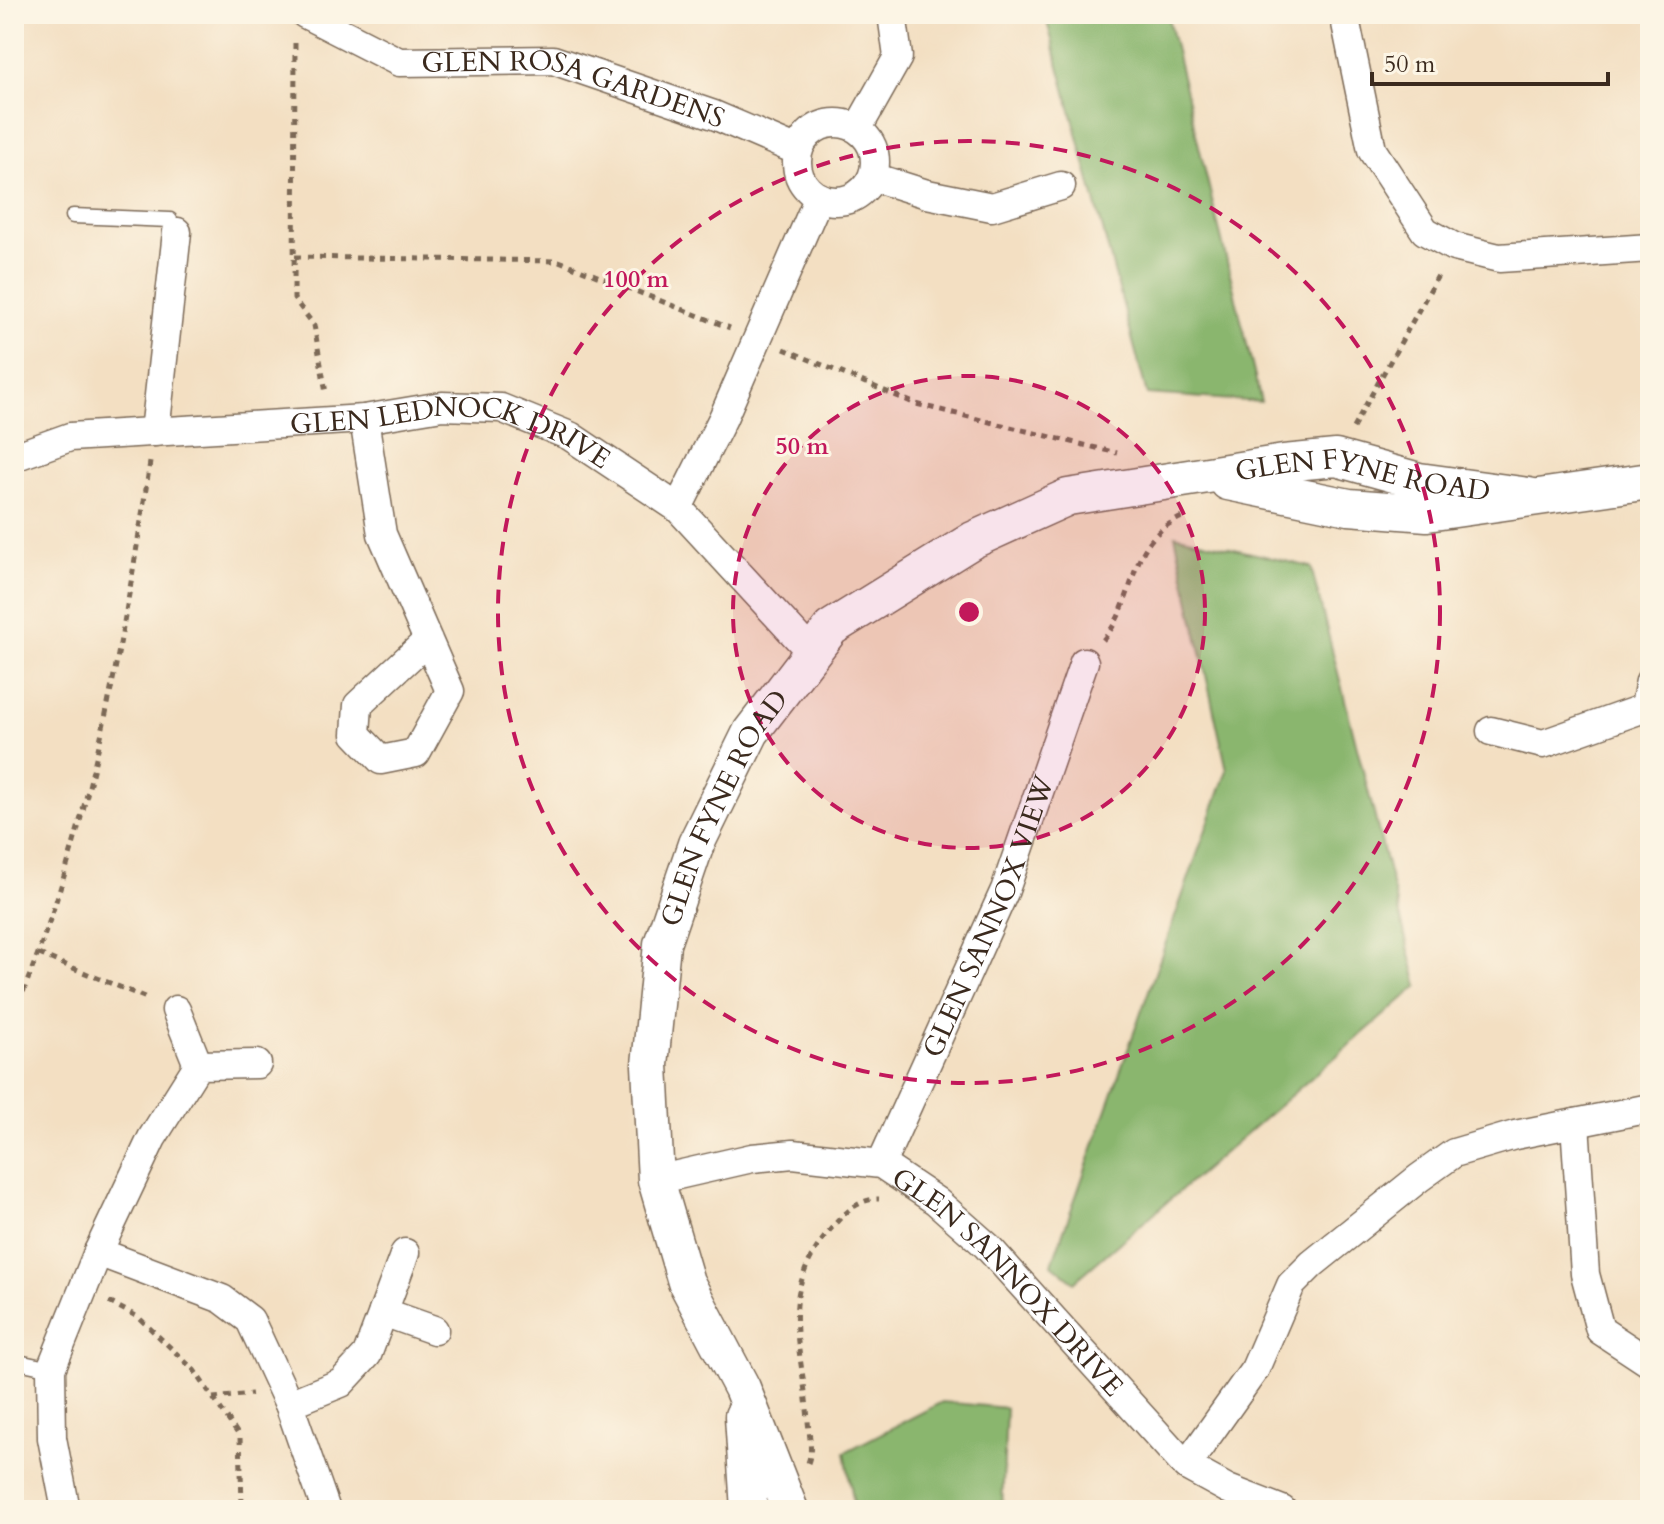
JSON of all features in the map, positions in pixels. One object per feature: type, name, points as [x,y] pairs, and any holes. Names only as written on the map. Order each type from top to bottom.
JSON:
[{"type":"street","points":[[858,128],[898,57],[892,14]]},
{"type":"street","points":[[1344,14],[1372,150],[1425,231],[1454,247],[1499,258],[1650,248]]},
{"type":"street","name":"GLEN ROSA GARDENS","points":[[300,22],[399,62],[553,60],[714,115],[798,151]]},
{"type":"street","points":[[836,122],[858,128],[873,146],[876,169],[870,185],[851,199],[828,202],[808,191],[797,170],[798,151],[813,129],[836,122]]},
{"type":"street","points":[[873,177],[927,194],[992,207],[1061,186]]},
{"type":"street","points":[[678,508],[723,418],[819,197]]},
{"type":"street","points":[[155,432],[177,232]]},
{"type":"street","name":"GLEN LEDNOCK DRIVE","points":[[14,457],[70,437],[364,419],[442,406],[501,408],[570,436],[678,508],[811,652]]},
{"type":"street","points":[[364,419],[382,534],[428,640]]},
{"type":"street","name":"GLEN FYNE ROAD","points":[[1194,495],[1336,458],[1419,481],[1529,496]]},
{"type":"street","name":"GLEN FYNE ROAD","points":[[790,1510],[742,1388],[686,1282],[656,1180],[650,1065],[662,944],[696,844],[751,732],[831,628],[973,540],[1068,497],[1194,495],[1251,485],[1349,507],[1427,513],[1650,481]]},
{"type":"street","name":"GLEN SANNOX VIEW","points":[[881,1164],[1005,890],[1084,662]]},
{"type":"street","points":[[1491,731],[1543,744],[1648,698]]},
{"type":"street","points":[[176,1010],[198,1065]]},
{"type":"street","points":[[198,1065],[257,1064]]},
{"type":"street","points":[[64,1509],[52,1438],[51,1369],[98,1252],[152,1138],[198,1065]]},
{"type":"street","points":[[1186,1466],[1255,1369],[1291,1285],[1312,1264],[1454,1153],[1650,1108]]},
{"type":"street","points":[[1575,1123],[1585,1274],[1600,1330],[1650,1363]]},
{"type":"street","name":"GLEN SANNOX DRIVE","points":[[656,1180],[752,1158],[793,1154],[881,1164],[936,1201],[987,1246],[1186,1466],[1228,1489],[1282,1510]]},
{"type":"street","points":[[98,1252],[222,1299],[250,1320],[286,1397],[326,1510]]},
{"type":"street","points":[[286,1397],[341,1383],[367,1355],[405,1253]]},
{"type":"street","points":[[383,1312],[434,1330]]},
{"type":"street","name":"GLEN FYNE ROAD","points":[[742,1388],[749,1510]]},
{"type":"lane","points":[[73,216],[170,220],[177,232]]},
{"type":"lane","points":[[14,1361],[51,1369]]},
{"type":"path","points":[[300,22],[294,299],[314,325],[331,421]]},
{"type":"path","points":[[1336,458],[1454,247]]},
{"type":"path","points":[[14,1014],[39,954],[87,805],[127,612],[155,432]]},
{"type":"path","points":[[1084,662],[1115,626],[1146,542],[1194,495]]},
{"type":"path","points":[[39,954],[176,1010]]},
{"type":"path","points":[[805,1471],[810,1458],[805,1379],[795,1332],[797,1286],[812,1251],[840,1217],[869,1198],[882,1199]]},
{"type":"path","points":[[84,1288],[138,1317],[194,1370],[240,1437],[245,1508],[236,1510]]},
{"type":"path","points":[[213,1398],[286,1397]]},
{"type":"green space","points":[[1045,14],[1167,14],[1261,402],[1147,394]]},
{"type":"green space","points":[[1175,535],[1311,567],[1418,986],[1074,1282],[1052,1264],[1227,770]]},
{"type":"green space","points":[[942,1402],[1006,1408],[1002,1510],[855,1510],[845,1452]]}]
